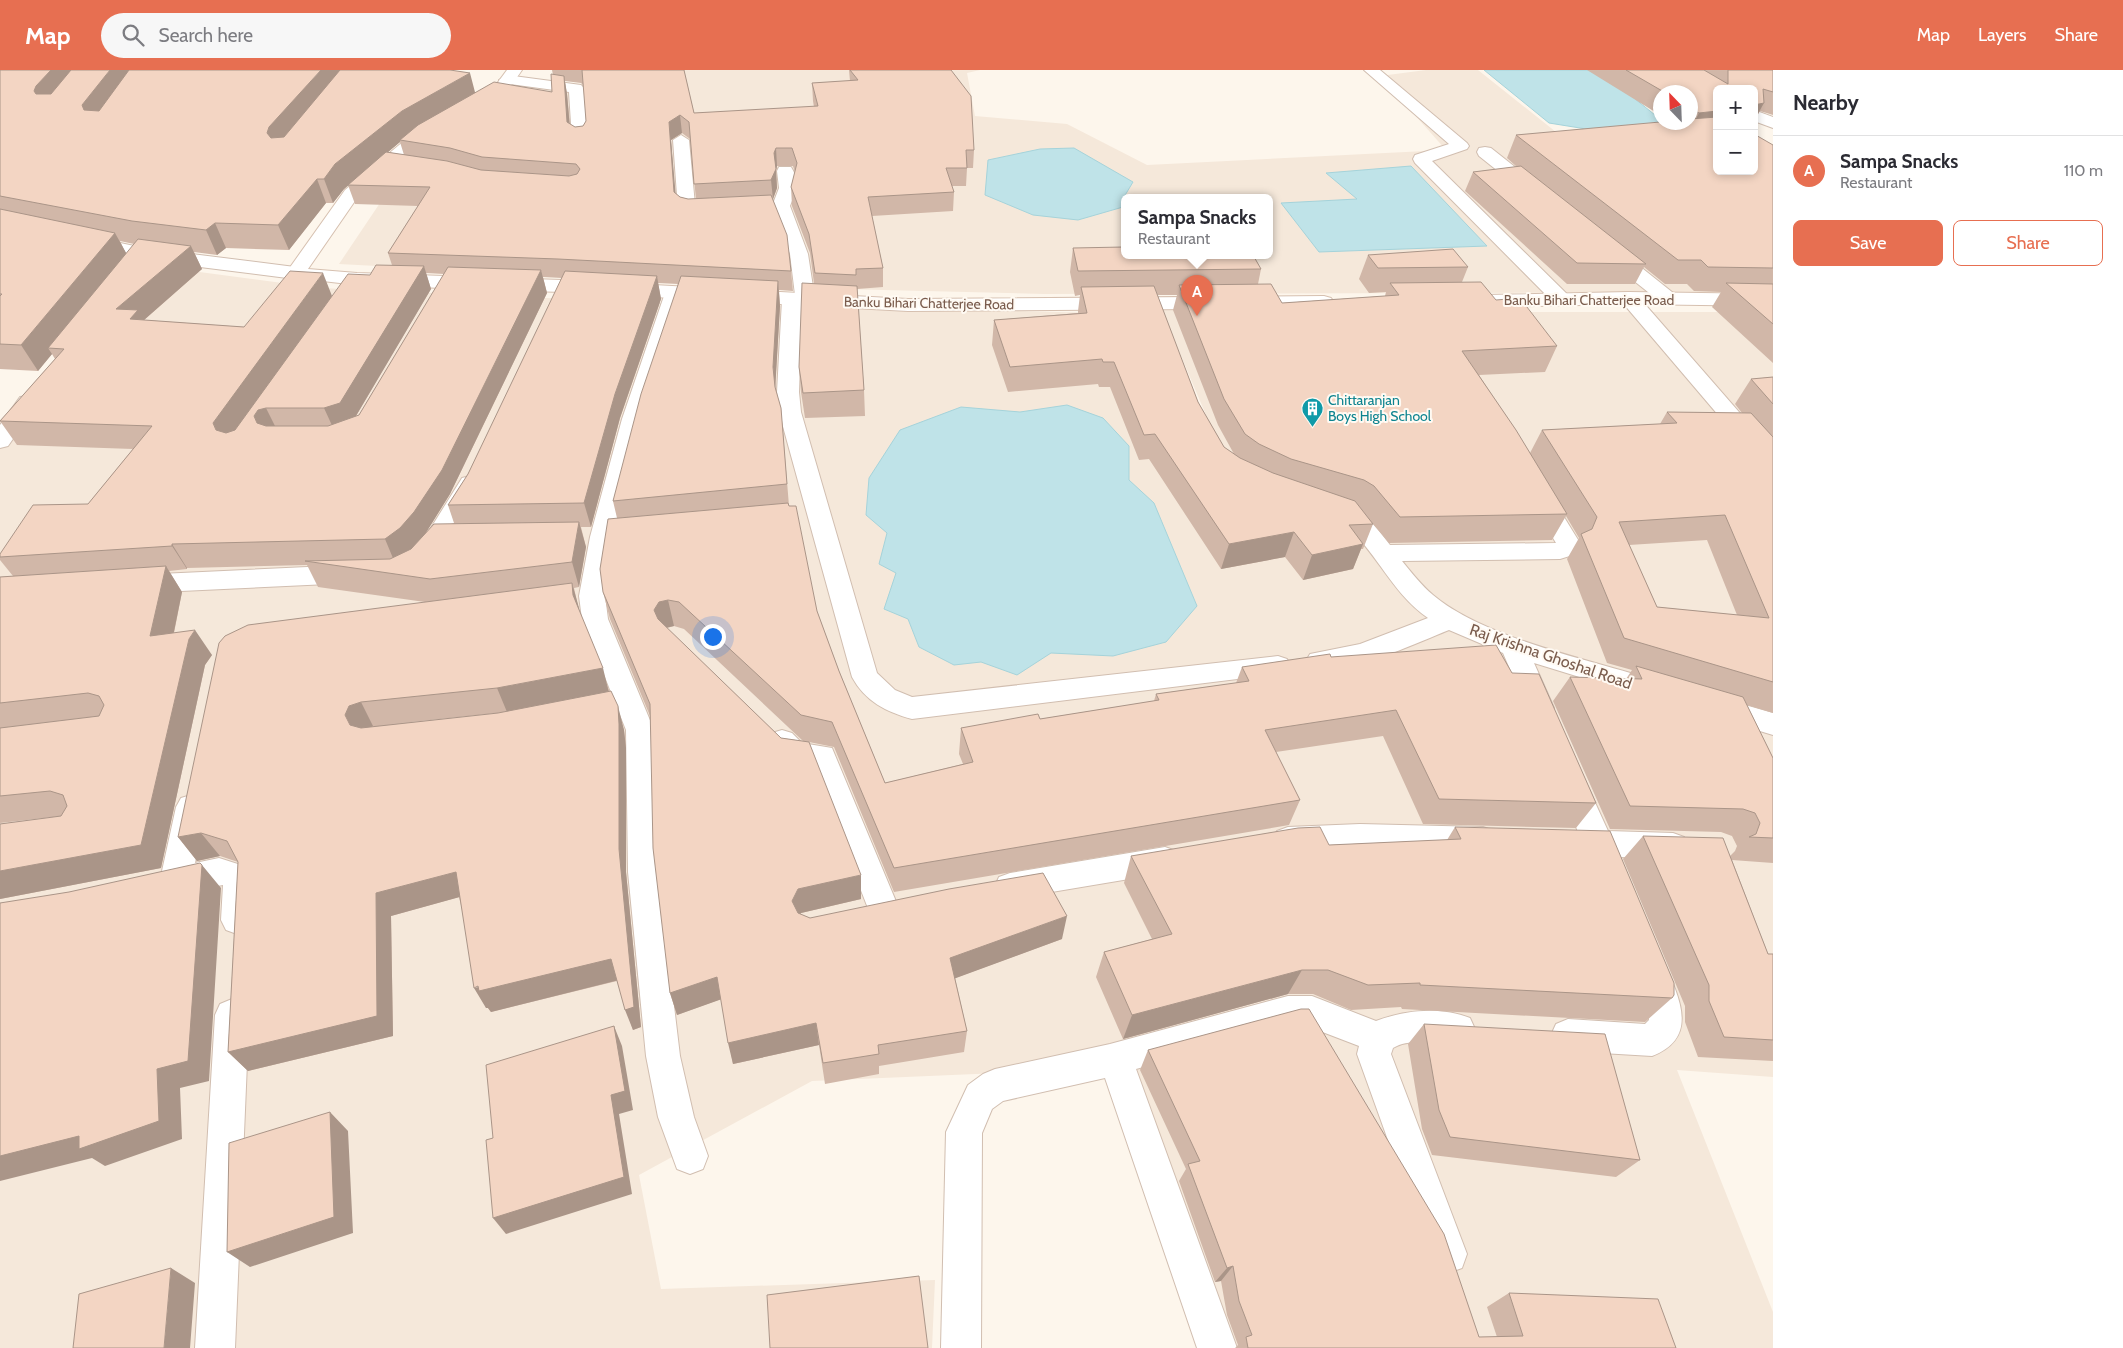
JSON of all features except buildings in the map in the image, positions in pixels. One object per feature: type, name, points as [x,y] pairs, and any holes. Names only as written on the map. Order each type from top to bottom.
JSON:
[{"type":"street","points":[[1370,70],[1461,146],[1421,159],[1562,300]]},
{"type":"street","points":[[296,273],[351,194],[416,140],[498,92],[511,75],[576,88],[580,139]]},
{"type":"street","points":[[1758,117],[1773,123]]},
{"type":"street","points":[[681,140],[687,209],[690,211],[781,206]]},
{"type":"street","points":[[1484,152],[1546,201]]},
{"type":"street","points":[[389,163],[408,166]]},
{"type":"street","points":[[785,171],[788,188],[781,206],[799,254],[798,300],[788,402],[809,518],[865,677],[877,693],[894,704],[912,708],[1330,660],[1392,644],[1450,620]]},
{"type":"street","name":"Banku Bihari Chatterjee Road","points":[[67,238],[138,262],[296,273],[352,287],[558,295],[675,293],[918,305],[1162,313],[1339,302]]},
{"type":"street","points":[[1600,244],[1670,300]]},
{"type":"street","points":[[675,293],[644,394],[633,419],[602,537],[582,597],[595,619],[640,730],[642,748],[643,872],[663,1056],[676,1117],[690,1156]]},
{"type":"street","points":[[1630,298],[1773,465]]},
{"type":"street","name":"Banku Bihari Chatterjee Road","points":[[1465,301],[1630,298],[1773,300]]},
{"type":"street","points":[[0,441],[38,386]]},
{"type":"street","points":[[462,540],[430,546],[463,497],[479,464]]},
{"type":"street","points":[[1382,554],[1560,551],[1567,548],[1568,543],[1529,478]]},
{"type":"street","name":"Raj Krishna Ghoshal Road","points":[[1319,506],[1354,519],[1413,593],[1450,620],[1472,631],[1514,647],[1773,724]]},
{"type":"street","points":[[574,538],[630,535]]},
{"type":"street","points":[[116,585],[370,574]]},
{"type":"street","points":[[1514,647],[1618,888]]},
{"type":"street","points":[[600,707],[628,701]]},
{"type":"street","points":[[766,726],[795,754],[822,756],[884,910]]},
{"type":"street","points":[[196,782],[162,883],[219,871],[233,875],[238,886],[215,1348]]},
{"type":"street","points":[[1265,843],[1284,840],[1360,837],[1509,841]]},
{"type":"street","points":[[1559,842],[1701,847]]},
{"type":"street","points":[[985,891],[1196,854]]},
{"type":"street","points":[[1543,1034],[1652,1040],[1662,1032],[1667,1022],[1666,1007],[1640,943]]},
{"type":"street","points":[[961,1348],[964,1132],[980,1097],[995,1086],[1115,1058],[1288,1012],[1312,1012],[1378,1038]]},
{"type":"street","points":[[1459,1286],[1374,1054],[1378,1038],[1388,1031],[1405,1026],[1484,1031]]},
{"type":"street","points":[[1115,1058],[1216,1348]]},
{"type":"shaded area","points":[[684,70],[980,70],[967,73],[975,116],[1067,124],[1147,165],[1446,150],[1380,76],[1426,70],[1478,70],[1566,140],[1713,170],[1713,175],[1755,175],[1773,292],[1044,294],[801,288],[339,264],[386,194],[535,84],[576,88],[681,78]]},
{"type":"shaded area","points":[[139,264],[321,288],[663,303],[1141,314],[1225,460],[1159,304],[1286,312],[1773,312],[1773,1077],[1677,1070],[1773,1312],[1773,1348],[1229,1348],[1122,1042],[999,1073],[812,1081],[639,1175],[661,1289],[935,1280],[932,1348],[0,1348],[0,447]]},
{"type":"water","points":[[1484,70],[1599,70],[1653,113],[1653,124],[1611,133],[1549,123]]},
{"type":"water","points":[[1074,148],[1133,182],[1126,194],[1121,194],[1121,208],[1078,220],[1033,215],[985,195],[988,160],[1040,149]]},
{"type":"water","points":[[1411,166],[1487,246],[1319,252],[1281,203],[1357,199],[1326,173]]},
{"type":"water","points":[[1067,405],[1103,418],[1129,446],[1129,480],[1154,503],[1197,606],[1166,642],[1113,656],[1051,653],[1017,675],[981,662],[954,665],[919,647],[908,619],[884,609],[896,573],[879,564],[887,533],[866,515],[869,478],[900,430],[961,407],[1020,412]]},
{"type":"place","name":"Sampa Snacks","points":[[1197,316]]},
{"type":"place","name":"Chittaranjan Boys High School","points":[[1312,427]]}]
